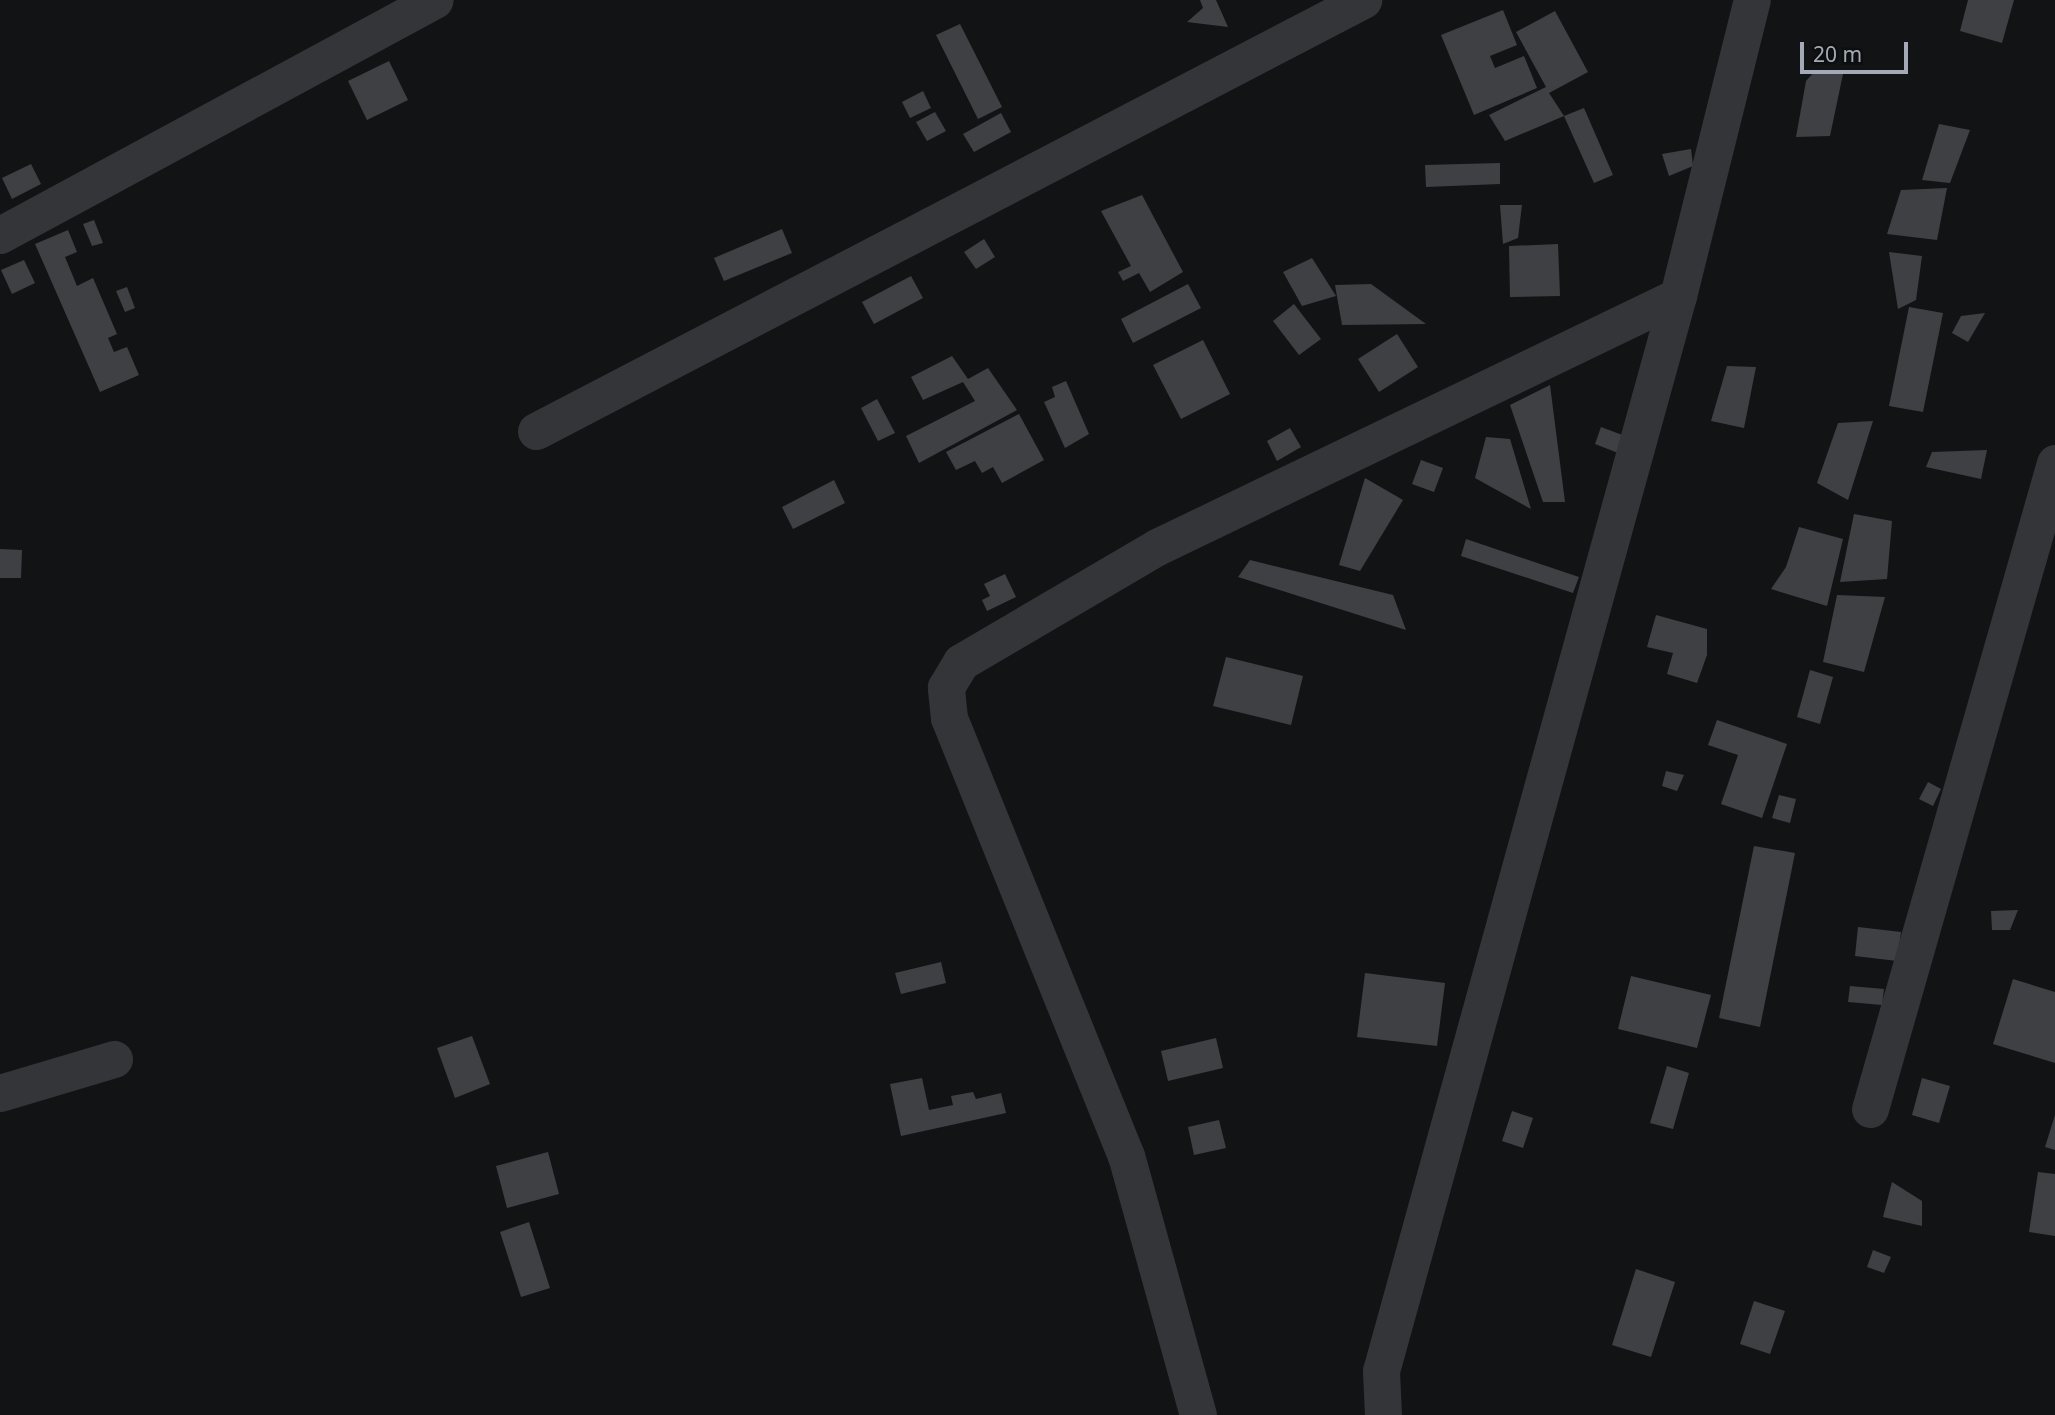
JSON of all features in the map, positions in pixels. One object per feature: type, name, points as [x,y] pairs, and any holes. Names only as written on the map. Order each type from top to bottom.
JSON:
[{"type":"street","points":[[0,235],[435,0]]},
{"type":"street","points":[[536,431],[1363,0]]},
{"type":"street","points":[[1383,1415],[1381,1371],[1678,296],[1752,0]]},
{"type":"street","points":[[1198,1415],[1126,1156],[948,718],[946,687],[961,662],[1157,547],[1678,296]]},
{"type":"street","points":[[1870,1110],[2055,463]]},
{"type":"street","points":[[0,1093],[114,1059]]},
{"type":"building","points":[[1200,0],[1216,0],[1228,27],[1187,22],[1203,8]]},
{"type":"building","points":[[1968,0],[2014,0],[2002,43],[1960,31]]},
{"type":"building","points":[[1503,10],[1517,45],[1490,56],[1495,68],[1524,56],[1537,88],[1474,115],[1441,35]]},
{"type":"building","points":[[1555,11],[1588,72],[1549,93],[1564,116],[1505,141],[1489,115],[1546,87],[1516,32]]},
{"type":"building","points":[[960,24],[1002,107],[978,119],[936,35]]},
{"type":"building","points":[[389,61],[408,100],[367,120],[348,81]]},
{"type":"building","points":[[1816,70],[1843,74],[1830,136],[1796,137],[1806,81]]},
{"type":"building","points":[[923,91],[931,108],[910,118],[902,102]]},
{"type":"building","points":[[1584,108],[1613,175],[1594,183],[1564,116]]},
{"type":"building","points":[[935,112],[946,131],[927,141],[916,122]]},
{"type":"building","points":[[1001,113],[1011,132],[974,152],[963,134]]},
{"type":"building","points":[[1939,124],[1970,130],[1950,183],[1922,180]]},
{"type":"building","points":[[1691,149],[1693,166],[1669,176],[1662,154]]},
{"type":"building","points":[[1500,163],[1500,184],[1426,187],[1425,165]]},
{"type":"building","points":[[31,164],[41,184],[12,199],[2,178]]},
{"type":"building","points":[[1947,188],[1937,240],[1887,234],[1901,190]]},
{"type":"building","points":[[1142,195],[1183,272],[1150,292],[1139,273],[1123,281],[1118,272],[1131,266],[1101,211]]},
{"type":"building","points":[[1500,205],[1522,205],[1518,238],[1503,244]]},
{"type":"building","points":[[94,220],[103,243],[92,246],[83,224]]},
{"type":"building","points":[[782,229],[792,253],[724,281],[714,258]]},
{"type":"building","points":[[68,230],[77,252],[65,257],[77,286],[93,278],[117,334],[108,338],[114,352],[127,347],[139,375],[100,392],[35,244]]},
{"type":"building","points":[[984,239],[995,257],[976,269],[964,252]]},
{"type":"building","points":[[1558,244],[1560,296],[1510,297],[1509,246]]},
{"type":"building","points":[[1889,252],[1922,256],[1916,300],[1898,309]]},
{"type":"building","points":[[1312,258],[1336,296],[1302,306],[1283,272]]},
{"type":"building","points":[[24,260],[35,283],[12,294],[1,270]]},
{"type":"building","points":[[911,276],[923,298],[874,324],[862,302]]},
{"type":"building","points":[[1188,284],[1201,308],[1133,343],[1121,319]]},
{"type":"building","points":[[1371,284],[1426,324],[1342,325],[1335,285]]},
{"type":"building","points":[[127,287],[135,308],[125,312],[116,291]]},
{"type":"building","points":[[1294,304],[1321,339],[1299,355],[1273,321]]},
{"type":"building","points":[[1909,307],[1943,313],[1923,412],[1889,406]]},
{"type":"building","points":[[1985,313],[1968,342],[1952,333],[1961,316]]},
{"type":"building","points":[[1397,334],[1418,367],[1379,392],[1358,359]]},
{"type":"building","points":[[1203,340],[1230,394],[1181,419],[1153,365]]},
{"type":"building","points":[[952,356],[968,379],[988,368],[1017,410],[919,463],[906,436],[975,401],[963,382],[923,400],[911,377]]},
{"type":"building","points":[[1727,366],[1756,367],[1744,428],[1711,421]]},
{"type":"building","points":[[1066,381],[1089,434],[1065,448],[1044,402],[1055,397],[1052,387]]},
{"type":"building","points":[[1550,385],[1565,502],[1543,502],[1510,405]]},
{"type":"building","points":[[877,399],[895,433],[878,441],[861,408]]},
{"type":"building","points":[[1019,414],[1044,460],[1002,483],[993,467],[982,473],[975,461],[956,470],[946,452]]},
{"type":"building","points":[[1873,421],[1848,500],[1817,483],[1838,423]]},
{"type":"building","points":[[1601,427],[1625,436],[1618,453],[1595,444]]},
{"type":"building","points":[[1290,428],[1301,447],[1277,461],[1267,441]]},
{"type":"building","points":[[1486,437],[1510,439],[1531,509],[1475,478]]},
{"type":"building","points":[[1987,450],[1981,479],[1926,467],[1932,452]]},
{"type":"building","points":[[1421,460],[1443,468],[1434,492],[1412,484]]},
{"type":"building","points":[[1365,478],[1403,500],[1360,571],[1339,565]]},
{"type":"building","points":[[834,480],[845,503],[793,529],[782,507]]},
{"type":"building","points":[[1854,514],[1892,521],[1887,579],[1840,582]]},
{"type":"building","points":[[1799,527],[1843,539],[1827,606],[1771,589],[1786,567]]},
{"type":"building","points":[[1466,539],[1579,577],[1573,593],[1461,556]]},
{"type":"building","points":[[0,549],[22,550],[21,578],[0,578]]},
{"type":"building","points":[[1250,560],[1393,595],[1406,630],[1238,577]]},
{"type":"building","points":[[1005,574],[1016,597],[987,611],[982,600],[990,596],[984,584]]},
{"type":"building","points":[[1837,595],[1885,597],[1864,672],[1823,662]]},
{"type":"building","points":[[1656,615],[1707,629],[1707,655],[1697,683],[1667,674],[1673,653],[1647,647]]},
{"type":"building","points":[[1226,657],[1303,676],[1291,725],[1213,706]]},
{"type":"building","points":[[1810,670],[1833,677],[1820,724],[1797,717]]},
{"type":"building","points":[[1717,720],[1787,744],[1762,818],[1721,804],[1738,755],[1708,745]]},
{"type":"building","points":[[1666,771],[1684,775],[1677,791],[1662,786]]},
{"type":"building","points":[[1928,782],[1941,789],[1933,806],[1919,799]]},
{"type":"building","points":[[1779,795],[1796,799],[1790,823],[1772,818]]},
{"type":"building","points":[[1754,846],[1795,853],[1760,1027],[1719,1018]]},
{"type":"building","points":[[2018,910],[2010,930],[1992,930],[1991,911]]},
{"type":"building","points":[[1858,927],[1901,932],[1897,961],[1855,956]]},
{"type":"building","points":[[941,962],[946,983],[901,994],[895,973]]},
{"type":"building","points":[[1365,973],[1445,983],[1437,1046],[1357,1037]]},
{"type":"building","points":[[1631,976],[1711,995],[1697,1048],[1618,1029]]},
{"type":"building","points":[[2013,979],[2055,992],[2055,1063],[1993,1044]]},
{"type":"building","points":[[1850,986],[1884,989],[1882,1005],[1848,1002]]},
{"type":"building","points":[[472,1036],[490,1084],[455,1098],[437,1048]]},
{"type":"building","points":[[1216,1038],[1223,1068],[1168,1081],[1161,1051]]},
{"type":"building","points":[[1667,1066],[1689,1073],[1673,1129],[1650,1123]]},
{"type":"building","points":[[922,1078],[929,1110],[953,1105],[951,1096],[973,1092],[976,1099],[1001,1093],[1006,1113],[901,1136],[890,1084]]},
{"type":"building","points":[[1922,1078],[1950,1086],[1939,1123],[1912,1115]]},
{"type":"building","points":[[1512,1111],[1533,1118],[1523,1148],[1502,1141]]},
{"type":"building","points":[[2055,1115],[2055,1150],[2045,1147]]},
{"type":"building","points":[[1219,1120],[1226,1148],[1194,1155],[1188,1127]]},
{"type":"building","points":[[548,1152],[559,1194],[507,1208],[496,1166]]},
{"type":"building","points":[[2038,1172],[2055,1174],[2055,1236],[2029,1232]]},
{"type":"building","points":[[1892,1182],[1922,1201],[1922,1226],[1883,1217]]},
{"type":"building","points":[[529,1222],[550,1288],[521,1297],[500,1232]]},
{"type":"building","points":[[1873,1250],[1891,1257],[1884,1273],[1867,1267]]},
{"type":"building","points":[[1636,1269],[1675,1282],[1651,1357],[1612,1345]]},
{"type":"building","points":[[1754,1301],[1785,1311],[1770,1354],[1740,1344]]}]
